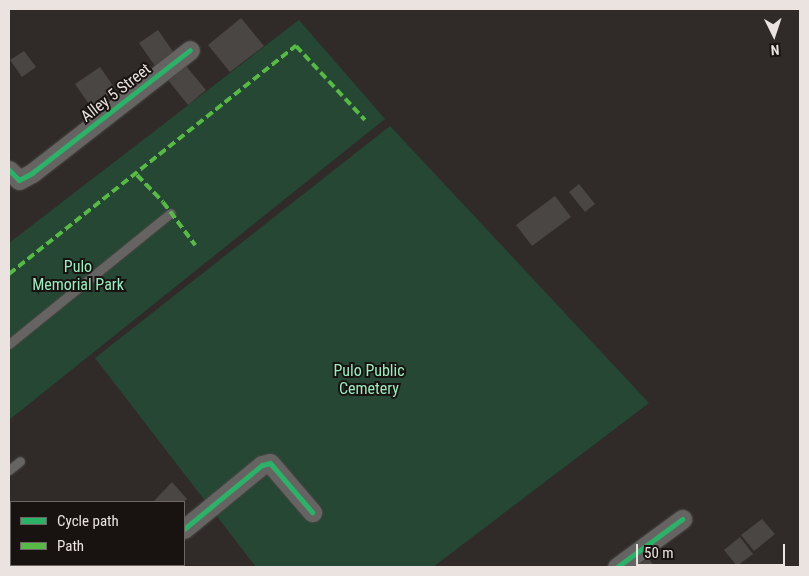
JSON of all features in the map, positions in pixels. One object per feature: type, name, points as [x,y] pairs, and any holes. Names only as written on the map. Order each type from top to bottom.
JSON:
[{"type":"street","name":"Alley 5 Street","points":[[9,170],[19,180],[32,173],[190,50]]},
{"type":"street","points":[[185,528],[262,465],[270,463],[312,512]]},
{"type":"street","points":[[618,567],[682,519]]},
{"type":"lane","points":[[9,344],[171,213]]},
{"type":"lane","points":[[9,470],[20,461]]},
{"type":"green space","name":"Pulo Memorial Park","points":[[299,20],[385,119],[9,420],[9,243]]},
{"type":"green space","name":"Pulo Public Cemetery","points":[[390,126],[649,403],[433,567],[256,567],[95,358]]},
{"type":"building","points":[[241,18],[264,46],[230,72],[208,45]]},
{"type":"building","points":[[158,30],[174,53],[155,66],[139,43]]},
{"type":"building","points":[[24,51],[36,67],[22,77],[10,60]]},
{"type":"building","points":[[186,66],[206,90],[188,105],[168,80]]},
{"type":"building","points":[[100,67],[116,90],[91,107],[75,84]]},
{"type":"building","points":[[579,184],[595,204],[585,212],[569,192]]},
{"type":"building","points":[[555,196],[571,217],[532,246],[516,225]]},
{"type":"building","points":[[172,482],[187,499],[184,501],[154,501]]},
{"type":"building","points":[[762,519],[775,534],[754,551],[741,535]]},
{"type":"building","points":[[740,537],[753,554],[737,566],[724,550]]},
{"type":"building","points":[[648,558],[655,567],[635,567]]},
{"type":"building","points":[[91,566],[92,567],[67,567]]},
{"type":"marked path","points":[[9,274],[296,46],[365,120]]},
{"type":"marked path","points":[[137,175],[163,202],[195,245]]},
{"type":"cycle path","points":[[9,170],[19,180],[32,173],[190,50]]},
{"type":"cycle path","points":[[185,528],[262,465],[270,463],[312,512]]},
{"type":"cycle path","points":[[617,567],[682,519]]}]
